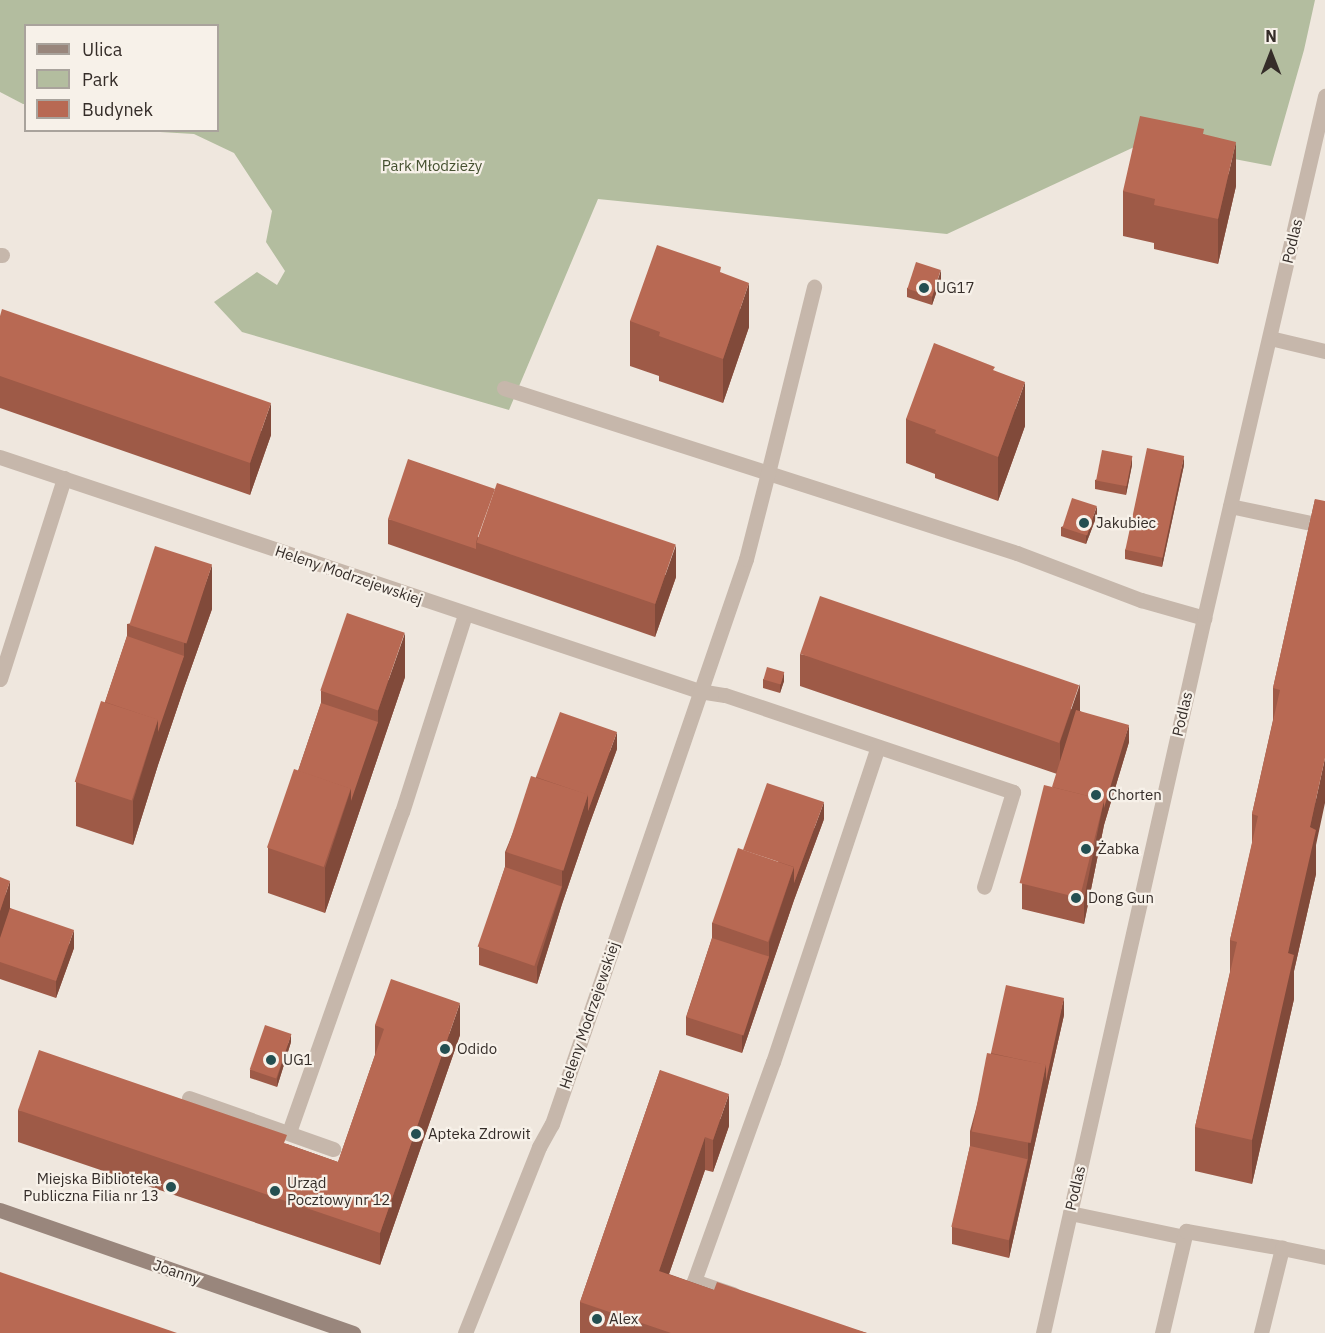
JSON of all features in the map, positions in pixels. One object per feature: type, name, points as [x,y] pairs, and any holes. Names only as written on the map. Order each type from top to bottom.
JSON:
[{"type":"street","name":"Podlas","points":[[1043,1333],[1204,618],[1325,96]]},
{"type":"street","name":"Heleny Modrzejewskiej","points":[[465,1333],[539,1147],[552,1124],[746,559],[814,287]]},
{"type":"street","points":[[1270,338],[1325,351]]},
{"type":"street","points":[[504,388],[1017,553],[1140,600],[1204,618]]},
{"type":"street","name":"Heleny Modrzejewskiej","points":[[0,457],[465,615],[699,691],[725,695],[1013,792],[984,887]]},
{"type":"street","points":[[0,679],[64,478]]},
{"type":"street","points":[[1230,506],[1325,526]]},
{"type":"street","points":[[289,1132],[402,812],[465,615]]},
{"type":"street","points":[[748,1299],[694,1281],[773,1062],[878,747]]},
{"type":"street","points":[[189,1098],[333,1149]]},
{"type":"street","name":"Joanny","points":[[0,1210],[353,1333]]},
{"type":"street","points":[[1070,1214],[1184,1238]]},
{"type":"street","points":[[1162,1333],[1186,1231],[1325,1257]]},
{"type":"street","points":[[1261,1333],[1282,1248]]},
{"type":"green space","name":"Park Młodzieży","points":[[0,0],[1315,0],[1304,50],[1271,166],[1145,142],[947,234],[598,199],[509,410],[242,332],[214,302],[257,272],[277,285],[285,271],[266,242],[272,211],[234,153],[194,134],[160,132],[219,132],[219,24],[24,24],[24,104],[0,92]]},
{"type":"building","points":[[1140,116],[1204,129],[1203,134],[1236,142],[1218,219],[1154,205],[1155,199],[1123,191]]},
{"type":"building","points":[[657,245],[721,267],[720,272],[749,283],[723,359],[659,336],[660,332],[630,321]]},
{"type":"building","name":"UG17","points":[[916,262],[941,270],[932,297],[907,289]]},
{"type":"building","points":[[2,309],[271,403],[250,463],[0,376]]},
{"type":"building","points":[[934,343],[995,367],[993,370],[1025,382],[998,457],[935,433],[936,430],[906,419]]},
{"type":"building","points":[[1147,448],[1184,456],[1163,558],[1125,550]]},
{"type":"building","points":[[1102,450],[1132,456],[1127,486],[1096,480]]},
{"type":"building","points":[[408,459],[495,489],[476,542],[476,549],[388,519]]},
{"type":"building","points":[[497,483],[676,545],[655,604],[476,543]]},
{"type":"building","points":[[1072,498],[1097,506],[1087,536],[1062,527]]},
{"type":"building","points":[[1315,499],[1325,501],[1325,758],[1310,827],[1316,830],[1288,953],[1294,955],[1252,1140],[1195,1127],[1237,942],[1230,940],[1258,816],[1252,814],[1280,690],[1273,688]]},
{"type":"building","points":[[155,546],[212,565],[186,643],[129,625]]},
{"type":"building","points":[[820,596],[1079,685],[1059,743],[800,654]]},
{"type":"building","points":[[347,613],[405,633],[378,710],[320,691]]},
{"type":"building","points":[[127,636],[184,656],[158,732],[158,720],[105,702]]},
{"type":"building","points":[[767,667],[784,672],[781,684],[763,679]]},
{"type":"building","points":[[101,701],[158,720],[132,800],[75,782]]},
{"type":"building","points":[[321,703],[378,722],[351,801],[351,789],[298,771]]},
{"type":"building","points":[[1076,710],[1129,725],[1104,808],[1104,800],[1052,787]]},
{"type":"building","points":[[560,712],[617,732],[588,811],[588,795],[536,777]]},
{"type":"building","points":[[294,769],[351,789],[324,867],[267,847]]},
{"type":"building","points":[[531,776],[588,795],[563,871],[506,852]]},
{"type":"building","points":[[767,783],[824,802],[794,883],[794,867],[743,850]]},
{"type":"building","points":[[1044,785],[1104,800],[1080,898],[1020,883]]},
{"type":"building","points":[[738,848],[794,867],[768,942],[712,923]]},
{"type":"building","points":[[505,867],[562,887],[534,966],[478,946]]},
{"type":"building","points":[[0,877],[10,881],[0,911]]},
{"type":"building","points":[[10,908],[74,930],[56,981],[0,962],[0,938]]},
{"type":"building","points":[[712,938],[769,957],[743,1035],[686,1017]]},
{"type":"building","points":[[391,979],[460,1003],[380,1233],[18,1110],[39,1050],[287,1135],[284,1143],[338,1162],[384,1029],[375,1025]]},
{"type":"building","points":[[1006,985],[1064,998],[1046,1081],[1046,1065],[991,1053]]},
{"type":"building","name":"UG1","points":[[265,1025],[291,1034],[276,1079],[250,1069]]},
{"type":"building","points":[[987,1053],[1046,1064],[1031,1143],[972,1132]]},
{"type":"building","points":[[660,1070],[729,1094],[713,1140],[705,1137],[659,1271],[714,1290],[717,1282],[867,1333],[671,1333],[580,1302]]},
{"type":"building","points":[[970,1146],[1027,1159],[1009,1240],[951,1227]]},
{"type":"building","points":[[0,1272],[177,1333],[0,1333]]},
{"type":"place","name":"UG17","points":[[924,288]]},
{"type":"place","name":"Jakubiec","points":[[1084,523]]},
{"type":"place","name":"Chorten","points":[[1096,795]]},
{"type":"place","name":"Żabka","points":[[1086,849]]},
{"type":"place","name":"Dong Gun","points":[[1076,898]]},
{"type":"place","name":"Odido","points":[[445,1049]]},
{"type":"place","name":"UG1","points":[[271,1060]]},
{"type":"place","name":"Apteka Zdrowit","points":[[416,1134]]},
{"type":"place","name":"Miejska Biblioteka Publiczna Filia nr 13","points":[[171,1187]]},
{"type":"place","name":"Urząd Pocztowy nr 12","points":[[275,1191]]},
{"type":"place","name":"Alex","points":[[597,1319]]}]
